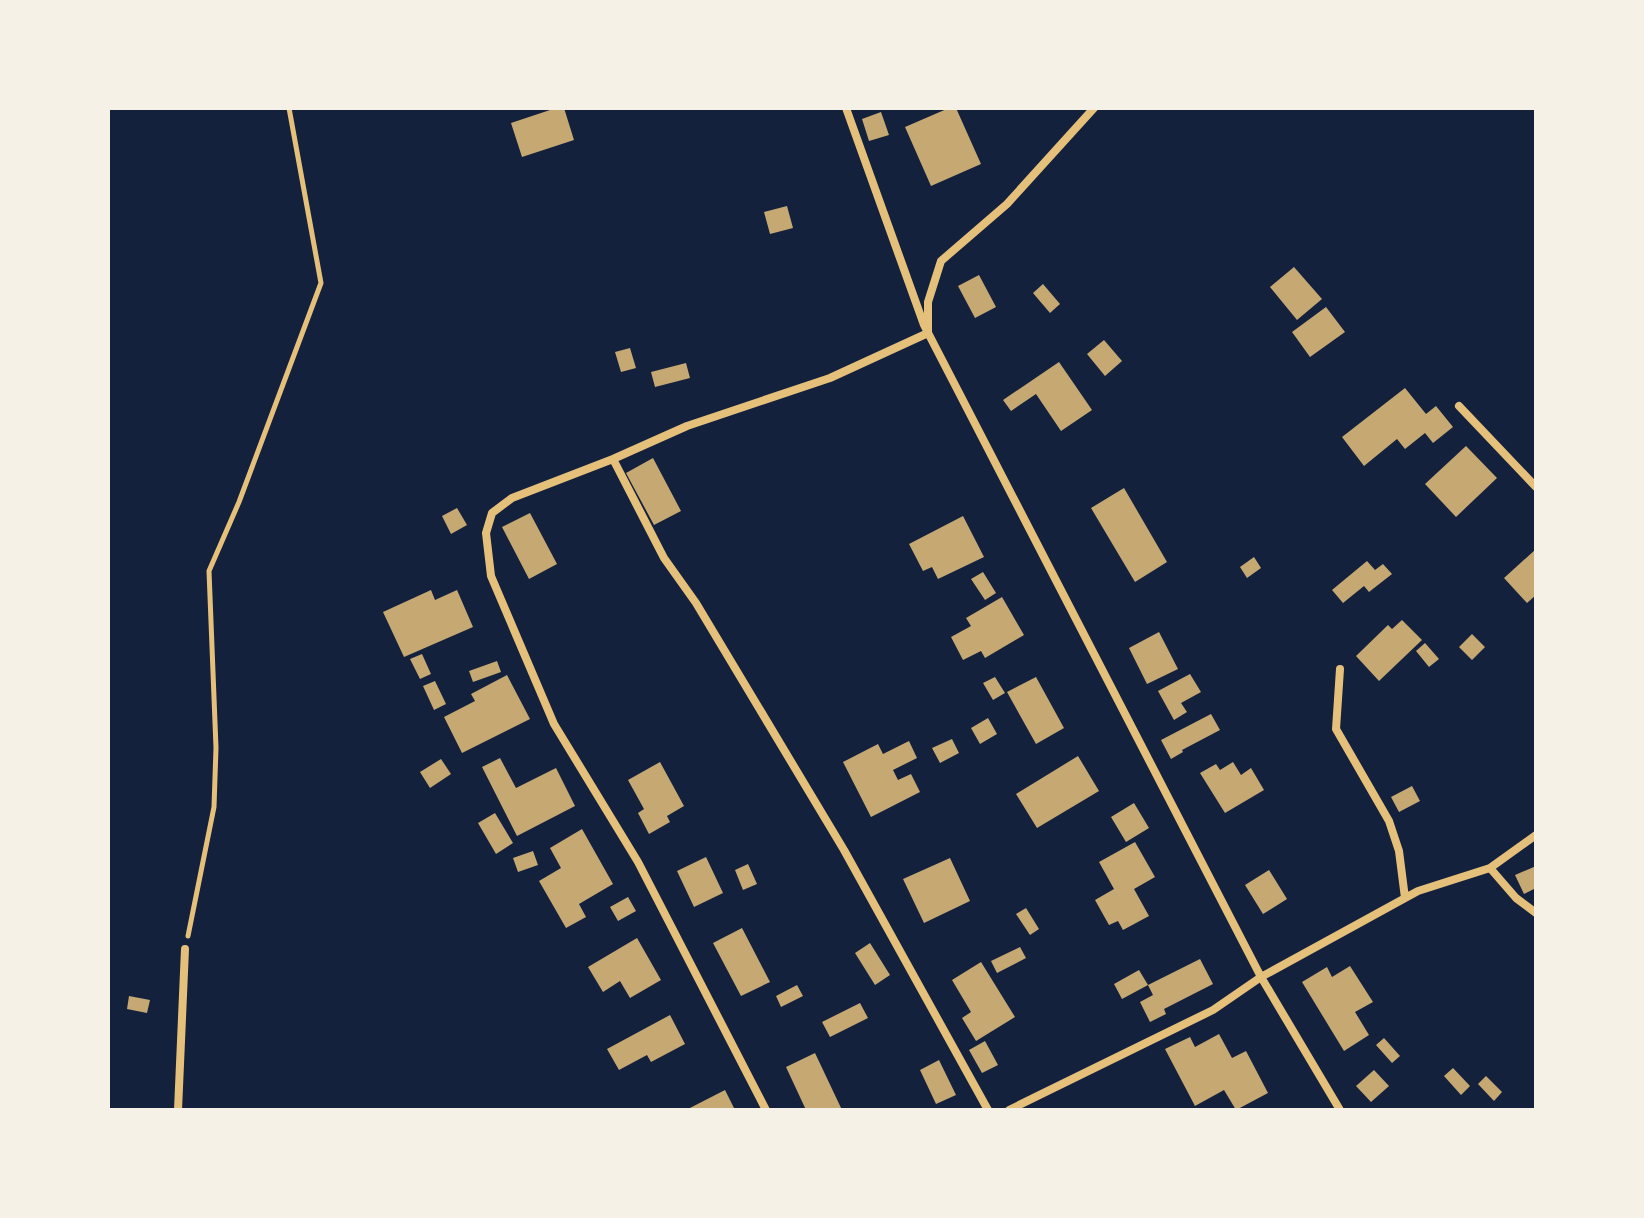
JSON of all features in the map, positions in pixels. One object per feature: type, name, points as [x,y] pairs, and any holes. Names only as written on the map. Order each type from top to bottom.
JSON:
[{"type":"street","points":[[846,108],[928,333],[1261,977],[1340,1110]]},
{"type":"street","points":[[928,333],[928,302],[941,261],[1007,204],[1094,108]]},
{"type":"street","points":[[766,1110],[638,862],[554,724],[491,576],[486,533],[492,513],[512,498],[687,426],[830,378],[928,333]]},
{"type":"street","points":[[1459,406],[1536,487]]},
{"type":"street","points":[[613,459],[664,558],[696,603],[844,850],[988,1110]]},
{"type":"street","points":[[1340,669],[1336,729],[1389,821],[1399,851],[1405,898]]},
{"type":"street","points":[[1009,1110],[1213,1010],[1261,977],[1418,891],[1490,868],[1536,835]]},
{"type":"street","points":[[1490,868],[1516,898],[1536,913]]},
{"type":"street","points":[[178,1110],[185,949]]},
{"type":"path","points":[[185,949],[214,807],[216,748],[209,571],[239,502],[321,283],[289,108]]},
{"type":"building","points":[[564,108],[574,140],[522,157],[511,123]]},
{"type":"building","points":[[949,108],[956,108],[981,164],[931,186],[905,127]]},
{"type":"building","points":[[881,112],[889,135],[869,141],[862,119]]},
{"type":"building","points":[[787,206],[793,228],[770,234],[764,212]]},
{"type":"building","points":[[1294,267],[1322,299],[1297,320],[1270,287]]},
{"type":"building","points":[[979,275],[996,307],[975,318],[958,286]]},
{"type":"building","points":[[1043,284],[1060,304],[1050,313],[1033,293]]},
{"type":"building","points":[[1326,307],[1345,332],[1310,357],[1292,332]]},
{"type":"building","points":[[1104,340],[1122,361],[1105,376],[1087,354]]},
{"type":"building","points":[[630,348],[636,368],[621,372],[615,352]]},
{"type":"building","points":[[1059,362],[1092,410],[1061,431],[1036,394],[1011,411],[1003,400]]},
{"type":"building","points":[[686,363],[690,378],[655,387],[651,372]]},
{"type":"building","points":[[1405,388],[1426,414],[1436,406],[1453,427],[1433,443],[1425,433],[1405,449],[1397,439],[1364,466],[1342,437]]},
{"type":"building","points":[[1466,446],[1497,478],[1456,517],[1425,484]]},
{"type":"building","points":[[653,458],[681,511],[654,525],[626,473]]},
{"type":"building","points":[[1124,488],[1167,562],[1135,582],[1091,508]]},
{"type":"building","points":[[457,508],[467,525],[451,534],[442,516]]},
{"type":"building","points":[[530,513],[557,564],[529,579],[502,527]]},
{"type":"building","points":[[963,516],[984,557],[938,579],[932,567],[923,571],[909,544]]},
{"type":"building","points":[[1536,549],[1536,595],[1527,603],[1504,578]]},
{"type":"building","points":[[1254,557],[1261,568],[1247,578],[1240,567]]},
{"type":"building","points":[[1367,561],[1375,570],[1383,564],[1392,574],[1369,592],[1364,586],[1343,603],[1332,590]]},
{"type":"building","points":[[983,572],[996,593],[985,600],[971,579]]},
{"type":"building","points":[[431,590],[435,600],[457,590],[473,627],[404,657],[383,612]]},
{"type":"building","points":[[1002,597],[1024,635],[985,658],[981,651],[963,660],[951,637],[971,626],[966,618]]},
{"type":"building","points":[[1402,620],[1422,640],[1379,681],[1356,656],[1388,625],[1392,629]]},
{"type":"building","points":[[1159,632],[1178,669],[1147,684],[1129,648]]},
{"type":"building","points":[[1472,634],[1485,647],[1472,660],[1459,647]]},
{"type":"building","points":[[1425,643],[1439,659],[1429,667],[1416,651]]},
{"type":"building","points":[[422,654],[431,674],[420,679],[410,659]]},
{"type":"building","points":[[497,661],[501,672],[473,682],[469,671]]},
{"type":"building","points":[[1190,674],[1201,692],[1181,703],[1187,712],[1174,720],[1158,691]]},
{"type":"building","points":[[507,675],[530,719],[462,753],[444,717],[475,701],[471,694]]},
{"type":"building","points":[[995,677],[1005,693],[993,700],[983,683]]},
{"type":"building","points":[[1036,677],[1064,728],[1036,744],[1007,692]]},
{"type":"building","points":[[435,681],[446,704],[434,710],[423,686]]},
{"type":"building","points":[[1211,714],[1220,730],[1171,759],[1161,740]]},
{"type":"building","points":[[988,718],[997,734],[980,744],[971,728]]},
{"type":"building","points":[[952,739],[959,753],[940,763],[932,748]]},
{"type":"building","points":[[909,741],[917,758],[893,770],[898,780],[911,774],[920,792],[871,817],[843,762],[878,744],[883,754]]},
{"type":"building","points":[[1078,756],[1099,791],[1037,828],[1016,794]]},
{"type":"building","points":[[500,758],[516,788],[556,768],[575,806],[517,836],[482,767]]},
{"type":"building","points":[[441,759],[451,774],[430,788],[420,772]]},
{"type":"building","points":[[660,762],[684,806],[667,816],[670,822],[649,834],[638,813],[644,809],[628,780]]},
{"type":"building","points":[[1233,762],[1241,775],[1251,768],[1264,790],[1225,813],[1200,773],[1216,764],[1220,770]]},
{"type":"building","points":[[1412,786],[1420,801],[1399,812],[1391,797]]},
{"type":"building","points":[[1134,803],[1149,828],[1126,842],[1111,817]]},
{"type":"building","points":[[495,813],[513,843],[496,854],[478,823]]},
{"type":"building","points":[[582,829],[613,884],[579,904],[586,917],[566,928],[539,881],[561,868],[550,848]]},
{"type":"building","points":[[1135,842],[1155,877],[1134,889],[1149,916],[1123,930],[1118,921],[1109,925],[1095,900],[1114,889],[1099,862]]},
{"type":"building","points":[[533,851],[538,865],[518,872],[513,858]]},
{"type":"building","points":[[706,857],[723,893],[694,907],[677,871]]},
{"type":"building","points":[[950,858],[970,901],[924,923],[903,879]]},
{"type":"building","points":[[748,864],[757,884],[743,890],[735,870]]},
{"type":"building","points":[[1536,866],[1536,888],[1524,894],[1515,875]]},
{"type":"building","points":[[1269,870],[1287,899],[1263,914],[1245,885]]},
{"type":"building","points":[[628,897],[636,911],[618,921],[610,907]]},
{"type":"building","points":[[1026,908],[1039,929],[1030,935],[1016,914]]},
{"type":"building","points":[[742,928],[770,982],[741,996],[713,943]]},
{"type":"building","points":[[637,938],[661,980],[630,998],[620,981],[603,992],[588,967]]},
{"type":"building","points":[[870,943],[890,975],[875,985],[855,953]]},
{"type":"building","points":[[1020,947],[1026,958],[997,973],[991,961]]},
{"type":"building","points":[[1200,959],[1213,984],[1164,1009],[1166,1014],[1150,1022],[1140,1002],[1153,995],[1148,985]]},
{"type":"building","points":[[981,962],[1015,1017],[976,1041],[962,1018],[971,1012],[952,980]]},
{"type":"building","points":[[1350,966],[1373,1002],[1355,1012],[1369,1035],[1344,1051],[1302,982],[1327,967],[1332,977]]},
{"type":"building","points":[[1139,970],[1148,985],[1122,999],[1114,984]]},
{"type":"building","points":[[797,985],[803,996],[781,1007],[776,996]]},
{"type":"building","points":[[129,996],[150,1000],[147,1013],[127,1009]]},
{"type":"building","points":[[860,1003],[868,1018],[830,1037],[822,1022]]},
{"type":"building","points":[[670,1015],[685,1044],[651,1062],[647,1055],[619,1070],[607,1049]]},
{"type":"building","points":[[1219,1034],[1232,1058],[1246,1051],[1268,1093],[1236,1110],[1224,1090],[1195,1106],[1165,1049],[1190,1037],[1195,1047]]},
{"type":"building","points":[[1384,1038],[1400,1056],[1392,1063],[1376,1045]]},
{"type":"building","points":[[985,1041],[998,1065],[982,1073],[969,1050]]},
{"type":"building","points":[[815,1053],[842,1110],[806,1110],[786,1067]]},
{"type":"building","points":[[939,1060],[956,1095],[936,1104],[920,1070]]},
{"type":"building","points":[[1453,1068],[1470,1086],[1461,1095],[1444,1076]]},
{"type":"building","points":[[1374,1070],[1389,1086],[1371,1102],[1356,1086]]},
{"type":"building","points":[[1486,1076],[1502,1092],[1494,1101],[1478,1084]]},
{"type":"building","points":[[725,1090],[735,1110],[686,1110]]}]
